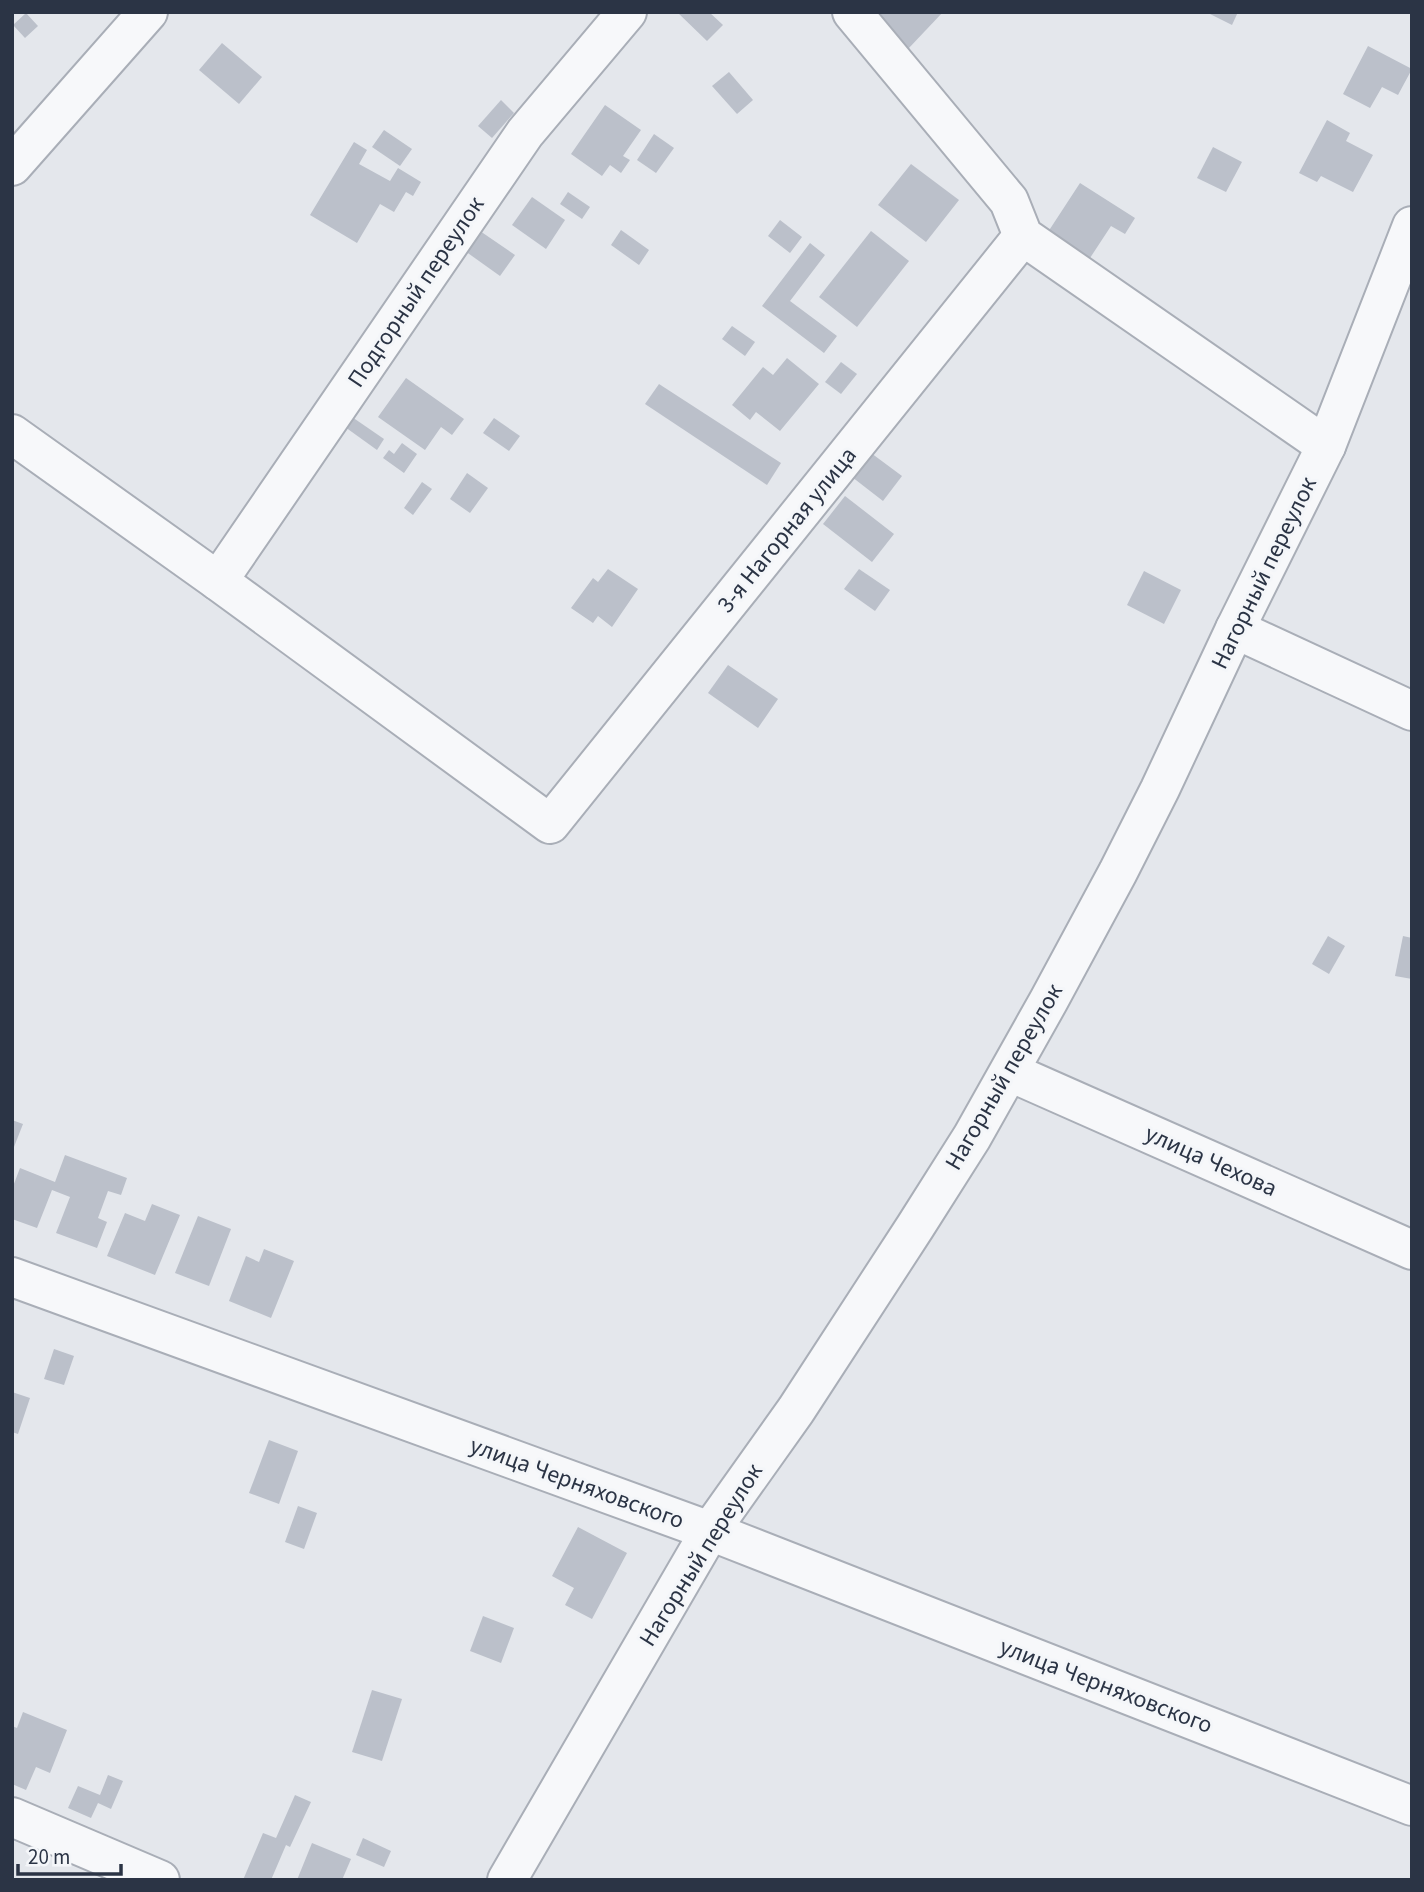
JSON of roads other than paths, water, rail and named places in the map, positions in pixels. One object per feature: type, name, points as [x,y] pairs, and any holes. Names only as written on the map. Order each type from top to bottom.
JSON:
[{"type":"street","points":[[12,166],[148,12]]},
{"type":"street","name":"Подгорный переулок","points":[[218,581],[525,132],[627,12]]},
{"type":"street","points":[[852,12],[1009,201],[1023,236],[1326,446]]},
{"type":"street","name":"Нагорный переулок","points":[[507,1880],[710,1531],[796,1410],[901,1250],[1010,1072],[1142,825],[1234,629],[1326,446],[1412,226]]},
{"type":"street","name":"3-я Нагорная улица","points":[[218,581],[550,824],[1023,236]]},
{"type":"street","points":[[12,434],[218,581]]},
{"type":"street","points":[[1234,629],[1412,711]]},
{"type":"street","name":"улица Чехова","points":[[1010,1072],[1412,1250]]},
{"type":"street","name":"улица Черняховского","points":[[12,1277],[710,1531],[1412,1806]]},
{"type":"street","points":[[12,1817],[160,1880]]}]
